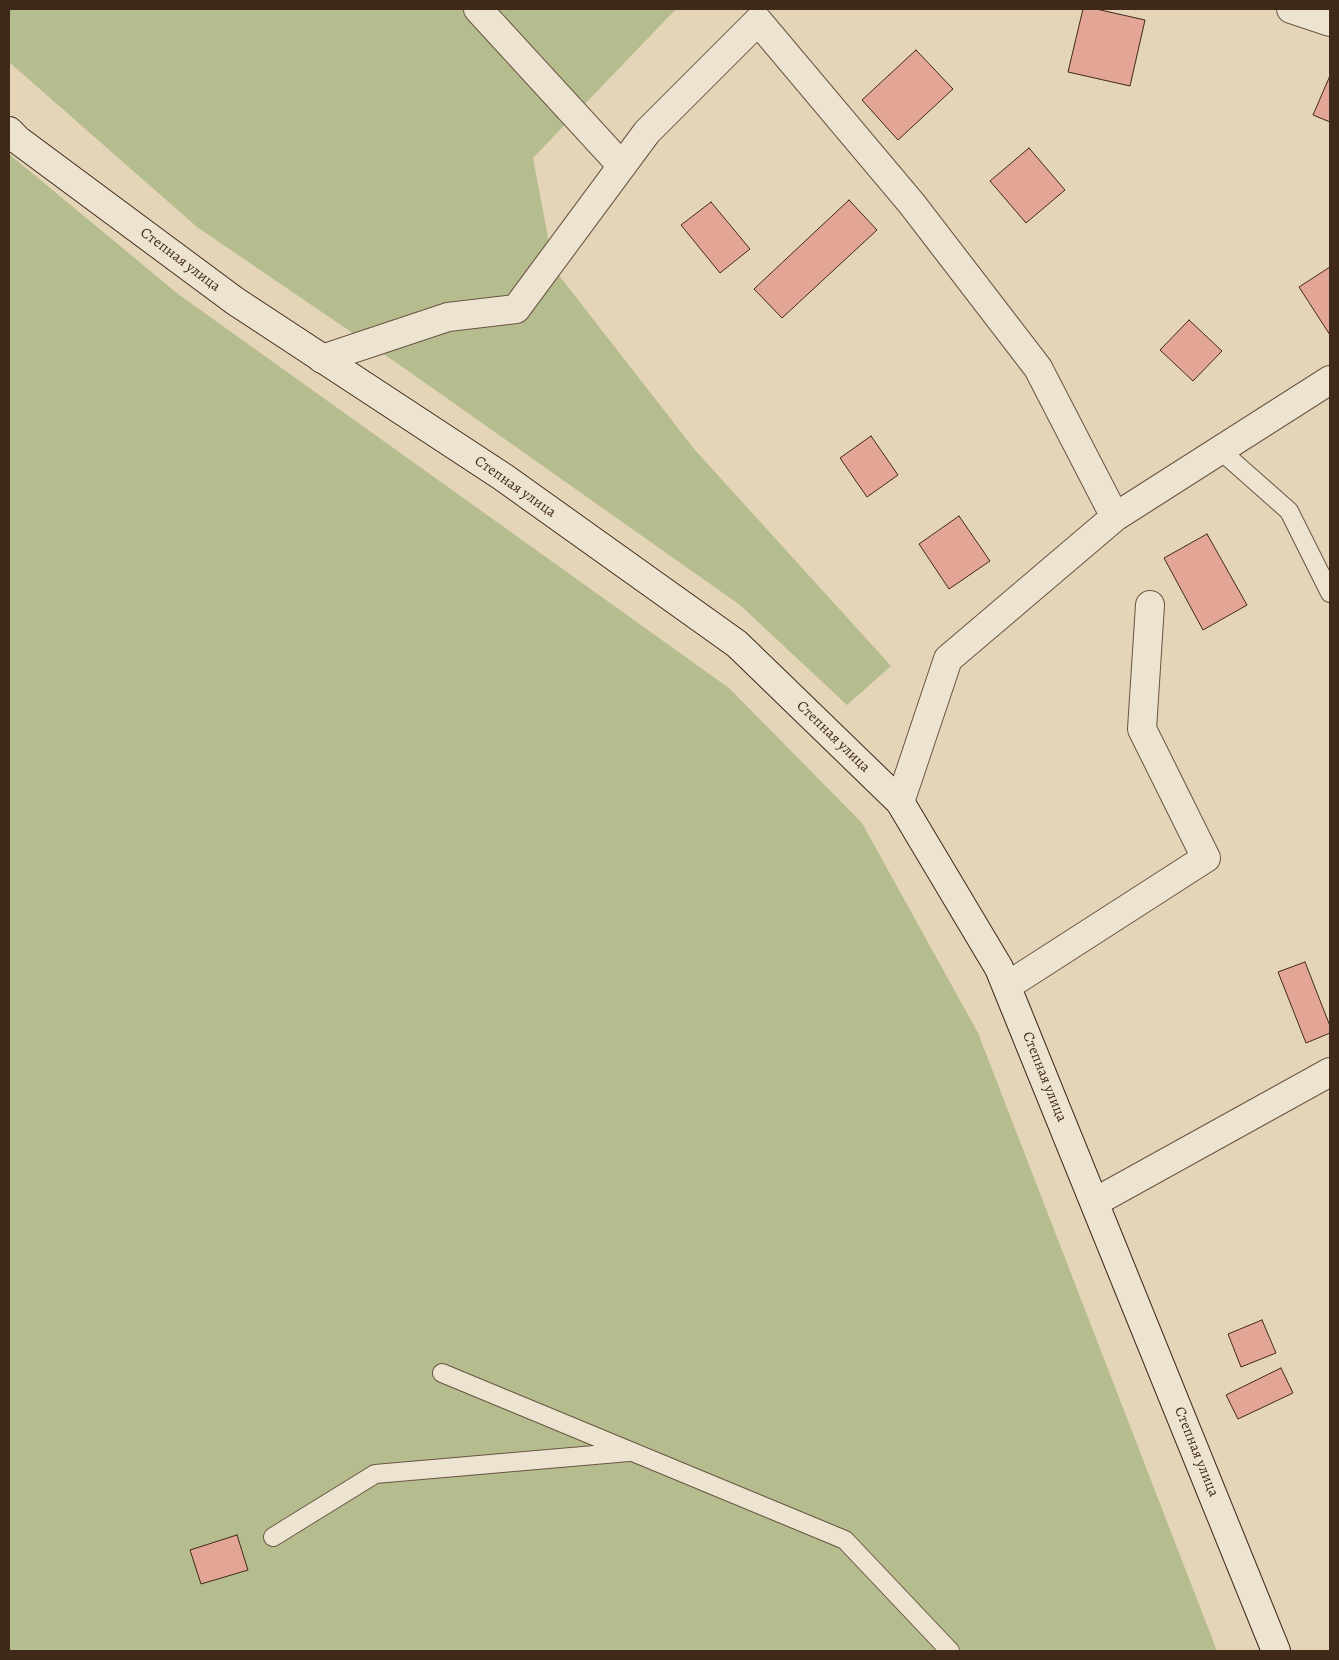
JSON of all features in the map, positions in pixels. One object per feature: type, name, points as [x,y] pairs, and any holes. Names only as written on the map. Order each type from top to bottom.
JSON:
[{"type":"street","points":[[478,9],[622,166]]},
{"type":"street","points":[[1291,9],[1330,22]]},
{"type":"street","points":[[322,359],[448,316],[516,309],[647,132],[764,15],[1038,368],[1115,516]]},
{"type":"street","name":"Степная улица","points":[[12,139],[235,302],[503,477],[737,644],[900,802],[999,968],[1007,986],[1276,1651]]},
{"type":"street","points":[[900,802],[948,658],[1115,516],[1330,380]]},
{"type":"street","points":[[1007,986],[1206,858],[1142,729],[1150,605]]},
{"type":"street","points":[[1095,1202],[1330,1072]]},
{"type":"lane","points":[[1220,450],[1289,511],[1330,593]]},
{"type":"lane","points":[[442,1373],[845,1540],[950,1651]]},
{"type":"lane","points":[[273,1537],[375,1474],[632,1452]]},
{"type":"green space","points":[[9,9],[676,9],[533,158],[554,269],[695,450],[891,666],[847,705],[740,605],[404,368],[197,227],[9,62]]},
{"type":"green space","points":[[9,154],[178,294],[729,688],[862,823],[978,1033],[1217,1651],[9,1651]]},
{"type":"building","points":[[1083,9],[1096,9],[1145,20],[1130,86],[1068,72]]},
{"type":"building","points":[[916,50],[953,89],[898,140],[862,100]]},
{"type":"building","points":[[1330,79],[1330,122],[1313,115]]},
{"type":"building","points":[[1029,148],[1065,190],[1026,223],[990,181]]},
{"type":"building","points":[[849,200],[877,230],[782,318],[754,289]]},
{"type":"building","points":[[711,202],[750,249],[720,273],[681,225]]},
{"type":"building","points":[[1330,267],[1330,335],[1299,287]]},
{"type":"building","points":[[1189,320],[1222,351],[1193,381],[1160,350]]},
{"type":"building","points":[[871,436],[898,475],[867,497],[840,458]]},
{"type":"building","points":[[959,516],[990,561],[949,589],[919,544]]},
{"type":"building","points":[[1207,534],[1247,605],[1203,630],[1164,558]]},
{"type":"building","points":[[1305,962],[1330,1026],[1330,1033],[1306,1043],[1278,972]]},
{"type":"building","points":[[1262,1320],[1276,1353],[1241,1367],[1228,1334]]},
{"type":"building","points":[[1281,1368],[1293,1393],[1238,1419],[1226,1395]]},
{"type":"building","points":[[237,1535],[248,1570],[201,1584],[190,1550]]}]
